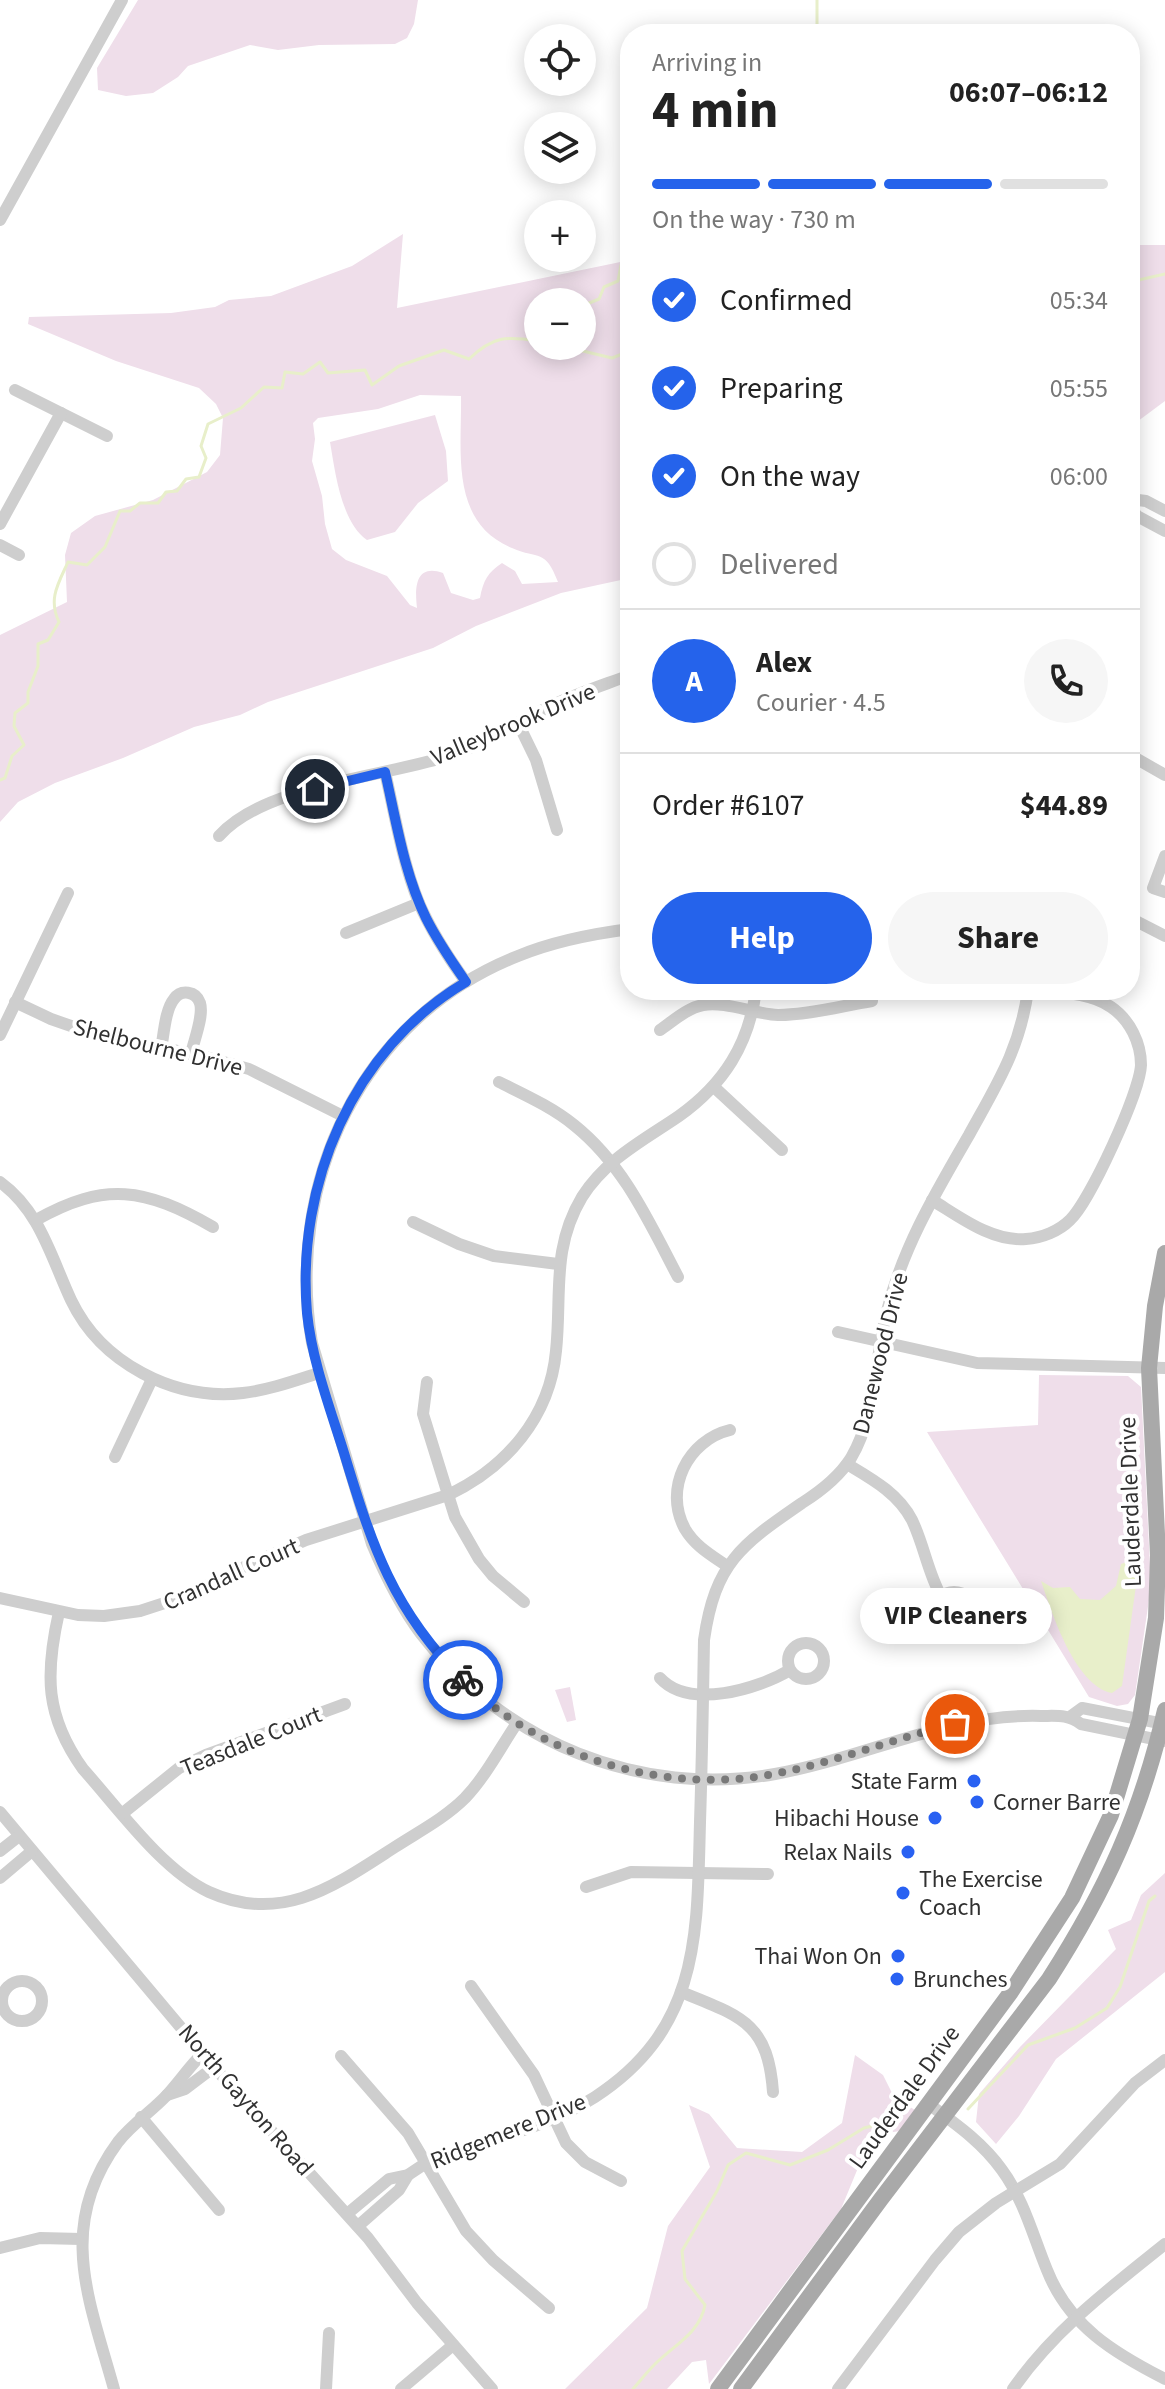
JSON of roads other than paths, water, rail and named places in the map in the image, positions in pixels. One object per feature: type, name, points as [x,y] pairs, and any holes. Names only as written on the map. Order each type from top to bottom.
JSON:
[{"type":"main road","name":"Lauderdale Drive","points":[[718,2389],[1019,1981],[1072,1898],[1111,1815],[1138,1727],[1154,1644],[1158,1593],[1155,1306],[1165,1253]]},
{"type":"main road","name":"Lauderdale Drive","points":[[741,2389],[1049,1979],[1093,1909],[1129,1832],[1163,1728]]},
{"type":"street","points":[[0,220],[122,0]]},
{"type":"street","points":[[15,390],[107,436]]},
{"type":"street","points":[[0,524],[61,413]]},
{"type":"street","points":[[1140,500],[1165,511]]},
{"type":"street","points":[[1140,518],[1165,531]]},
{"type":"street","points":[[0,545],[19,555]]},
{"type":"street","name":"Valleybrook Drive","points":[[219,836],[232,821],[246,813],[298,794],[455,753],[490,739],[570,697],[620,679]]},
{"type":"street","points":[[518,723],[536,760],[557,830]]},
{"type":"street","points":[[1140,761],[1165,775]]},
{"type":"street","points":[[385,772],[419,903],[466,982]]},
{"type":"street","points":[[1165,856],[1153,888],[1165,892]]},
{"type":"street","points":[[0,1035],[68,893]]},
{"type":"street","points":[[346,933],[419,903]]},
{"type":"street","points":[[1140,923],[1165,936]]},
{"type":"street","points":[[620,931],[546,945],[500,963],[466,982],[430,1008],[404,1032],[370,1072],[343,1116],[317,1182],[306,1255],[307,1315],[319,1373],[365,1521],[385,1574],[421,1634],[467,1684],[517,1723],[575,1753],[658,1775],[701,1779],[776,1774],[975,1720],[1017,1715],[1071,1716],[1082,1708],[1138,1727],[1163,1728]]},
{"type":"street","points":[[161,1049],[173,1000],[180,994],[189,993],[197,997],[201,1006],[191,1054]]},
{"type":"street","name":"Crandall Court","points":[[0,1598],[59,1612],[104,1616],[161,1606],[271,1554],[448,1495],[482,1476],[504,1458],[527,1431],[548,1387],[556,1352],[558,1264],[576,1209],[592,1183],[611,1162],[714,1087],[744,1041],[754,1000]]},
{"type":"street","name":"Danewood Drive","points":[[701,1779],[704,1640],[714,1593],[727,1566],[747,1543],[825,1487],[847,1464],[866,1422],[886,1314],[906,1251],[1007,1067],[1021,1031],[1026,1000]]},
{"type":"street","points":[[932,1200],[987,1232],[1001,1237],[1028,1239],[1050,1233],[1081,1207],[1136,1089],[1141,1063],[1133,1031],[1123,1017],[1099,1000]]},
{"type":"street","points":[[660,1030],[682,1014],[704,1005],[714,1004],[751,1013],[796,1014],[872,1001]]},
{"type":"street","name":"Shelbourne Drive","points":[[15,1002],[77,1029],[249,1069],[343,1116]]},
{"type":"street","points":[[499,1082],[566,1119],[611,1162],[643,1208],[678,1277]]},
{"type":"street","points":[[714,1087],[782,1150]]},
{"type":"street","points":[[0,1182],[36,1220],[73,1303],[94,1335],[118,1358],[152,1379],[192,1391],[235,1394],[266,1389],[319,1373]]},
{"type":"street","points":[[36,1220],[80,1199],[123,1194],[170,1205],[213,1227]]},
{"type":"street","points":[[413,1222],[459,1244],[494,1256],[558,1264]]},
{"type":"street","points":[[838,1332],[977,1363],[1157,1368]]},
{"type":"street","points":[[115,1457],[152,1379]]},
{"type":"street","points":[[427,1382],[423,1414],[455,1517],[479,1559],[493,1576],[524,1602]]},
{"type":"street","points":[[727,1566],[700,1547],[687,1532],[677,1494],[679,1479],[688,1460],[709,1438],[730,1430]]},
{"type":"street","points":[[847,1464],[884,1487],[903,1506],[915,1526],[941,1596]]},
{"type":"street","points":[[59,1612],[49,1667],[50,1692],[56,1718],[71,1752],[178,1872],[210,1892],[242,1902],[263,1904],[294,1901],[336,1885],[445,1815],[475,1787],[517,1723]]},
{"type":"street","points":[[660,1678],[677,1691],[703,1693],[749,1690],[790,1670]]},
{"type":"street","name":"Teasdale Court","points":[[123,1813],[157,1784],[192,1762],[345,1704]]},
{"type":"street","name":"Ridgemere Drive","points":[[347,2214],[389,2179],[408,2175],[426,2163],[554,2117],[597,2095],[632,2066],[665,2025],[681,1992],[695,1940],[701,1779]]},
{"type":"street","name":"North Gayton Road","points":[[0,1812],[214,2067],[358,2226],[492,2389]]},
{"type":"street","points":[[0,1851],[19,1836]]},
{"type":"street","points":[[0,1878],[32,1851]]},
{"type":"street","points":[[586,1887],[631,1872],[768,1874]]},
{"type":"street","points":[[471,1986],[534,2075],[566,2143],[585,2162],[621,2181]]},
{"type":"street","points":[[681,1992],[726,2010],[747,2023],[769,2058],[773,2092]]},
{"type":"street","points":[[114,2389],[88,2294],[81,2239],[88,2201],[99,2172],[118,2142],[167,2095],[183,2072],[203,2053]]},
{"type":"street","points":[[341,2056],[408,2133],[466,2231],[493,2260],[549,2308]]},
{"type":"street","points":[[838,2389],[959,2232],[987,2209],[1060,2164],[1135,2083],[1165,2060]]},
{"type":"street","points":[[167,2095],[185,2089],[214,2067]]},
{"type":"street","points":[[930,2105],[993,2158],[1028,2218],[1052,2284],[1076,2318],[1101,2343],[1165,2379]]},
{"type":"street","points":[[141,2117],[219,2210]]},
{"type":"street","name":"Ridgemere Drive","points":[[358,2226],[399,2190],[408,2175]]},
{"type":"street","points":[[0,2248],[40,2238],[81,2239]]},
{"type":"street","points":[[1013,2389],[1042,2350],[1165,2244]]},
{"type":"street","points":[[326,2389],[329,2333]]},
{"type":"street","points":[[401,2389],[453,2345]]},
{"type":"waterway","points":[[817,0],[817,24]]},
{"type":"waterway","points":[[596,300],[604,287],[618,281],[620,270]]},
{"type":"waterway","points":[[1140,280],[1165,274]]},
{"type":"waterway","points":[[0,780],[5,778],[12,756],[24,745],[14,726],[15,713],[28,703],[28,692],[38,666],[38,644],[48,640],[59,622],[54,599],[68,562],[87,565],[105,547],[120,511],[130,511],[140,503],[158,503],[166,492],[177,491],[186,479],[199,477],[206,458],[201,446],[208,424],[241,408],[264,387],[282,388],[285,372],[303,374],[320,362],[328,373],[365,370],[372,385],[399,366],[444,350],[469,359],[493,342],[524,339]]},
{"type":"waterway","points":[[596,354],[612,358],[620,355]]},
{"type":"waterway","points":[[968,2109],[1028,2045],[1075,2028],[1107,2008],[1120,1987],[1149,1901],[1155,1896]]},
{"type":"waterway","points":[[633,2389],[655,2364],[692,2331],[702,2315],[705,2305],[685,2279],[682,2251],[717,2191],[728,2165],[746,2153],[790,2165],[828,2150],[864,2128],[899,2119]]},
{"type":"place","name":"VIP Cleaners","points":[[955,1724]]},
{"type":"place","name":"State Farm","points":[[974,1781]]},
{"type":"place","name":"Corner Barre","points":[[977,1802]]},
{"type":"place","name":"Hibachi House","points":[[935,1818]]},
{"type":"place","name":"Relax Nails","points":[[908,1852]]},
{"type":"place","name":"The Exercise Coach","points":[[903,1893]]},
{"type":"place","name":"Thai Won On","points":[[898,1956]]},
{"type":"place","name":"Brunches","points":[[897,1979]]}]
